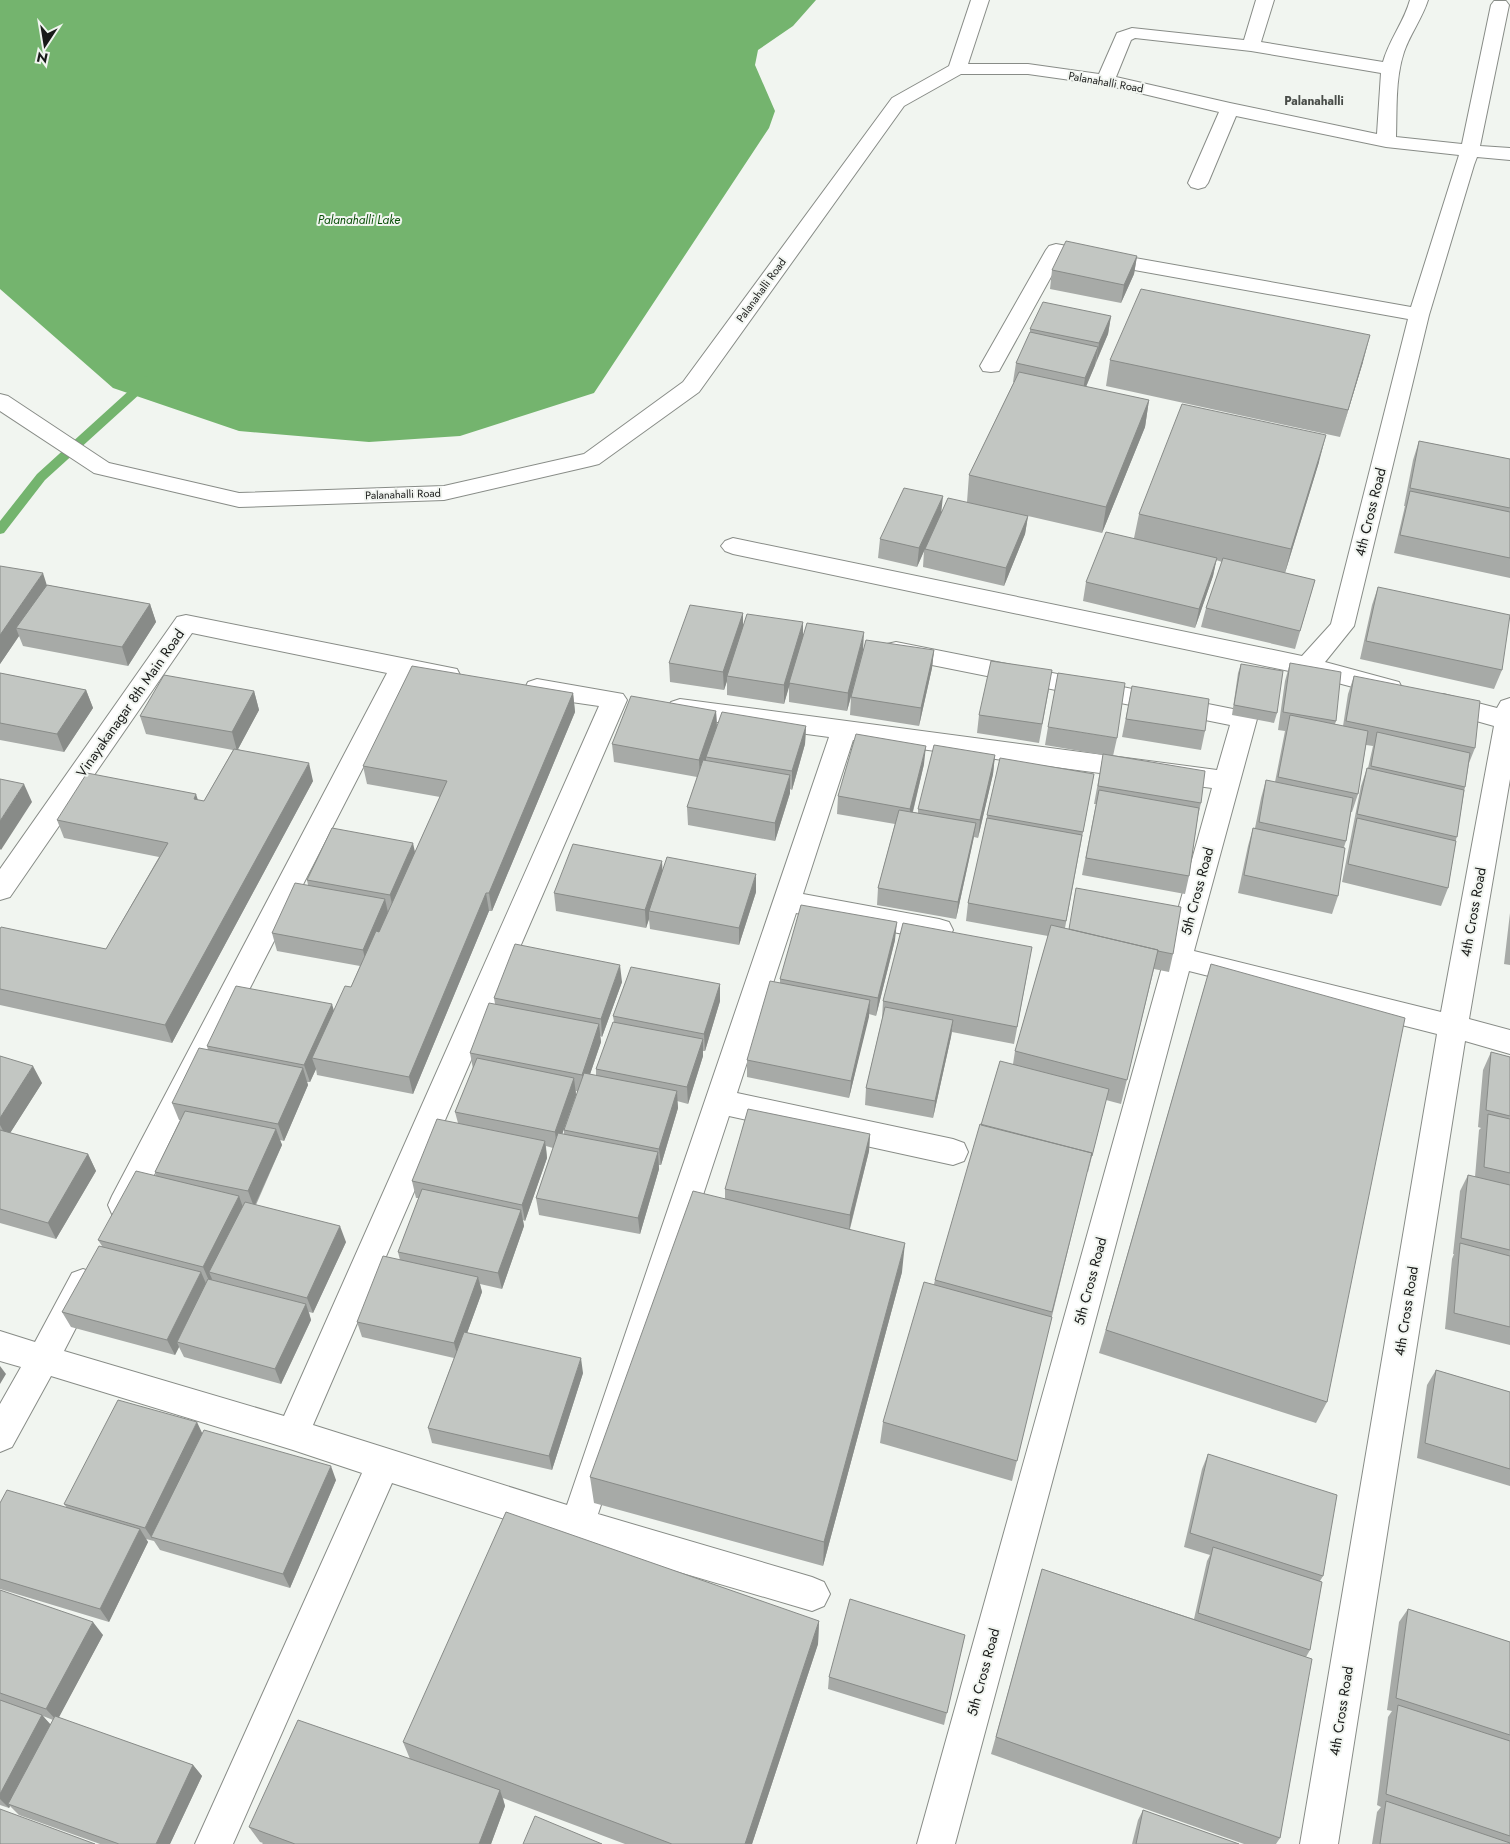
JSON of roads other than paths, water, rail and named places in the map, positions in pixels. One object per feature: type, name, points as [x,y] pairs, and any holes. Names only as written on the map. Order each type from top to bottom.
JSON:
[{"type":"street","points":[[957,69],[980,0]]},
{"type":"street","points":[[1251,46],[1265,0]]},
{"type":"street","points":[[1386,141],[1391,69],[1395,52],[1417,11],[1419,0]]},
{"type":"street","name":"4th Cross Road","points":[[1319,1844],[1453,1026],[1509,713],[1417,696],[1308,666],[1342,626],[1419,315],[1464,164],[1470,151],[1500,5]]},
{"type":"street","points":[[1106,80],[1123,37],[1132,33],[1251,46],[1391,69]]},
{"type":"street","name":"Palanahalli Road","points":[[0,401],[102,468],[240,500],[444,493],[591,459],[691,386],[898,102],[957,69],[1028,69],[1106,80],[1386,141],[1510,154]]},
{"type":"street","points":[[1198,182],[1230,108]]},
{"type":"street","points":[[991,366],[1056,250],[1419,315]]},
{"type":"street","points":[[734,546],[1308,666]]},
{"type":"street","name":"Vinayakanagar 8th Main Road","points":[[0,890],[186,623],[402,668]]},
{"type":"street","name":"5th Cross Road","points":[[874,646],[1244,719],[936,1844]]},
{"type":"street","points":[[112,1226],[402,668],[469,678]]},
{"type":"street","points":[[508,684],[1227,781]]},
{"type":"street","points":[[293,1434],[633,702]]},
{"type":"street","points":[[577,1525],[844,730]]},
{"type":"street","points":[[786,901],[962,935]]},
{"type":"street","points":[[1179,958],[1510,1042]]},
{"type":"street","points":[[718,1101],[953,1152]]},
{"type":"street","points":[[0,1436],[44,1359],[94,1262]]},
{"type":"street","points":[[0,1346],[293,1434],[577,1525],[812,1594]]},
{"type":"street","points":[[214,1844],[383,1464]]},
{"type":"water","name":"Palanahalli Lake","points":[[0,0],[816,0],[793,26],[758,50],[755,65],[775,111],[769,128],[594,393],[460,436],[369,442],[239,431],[113,388],[0,289]]},
{"type":"waterway","points":[[0,530],[41,477],[148,380]]},
{"type":"district","name":"Palanahalli","points":[[1314,101]]}]
